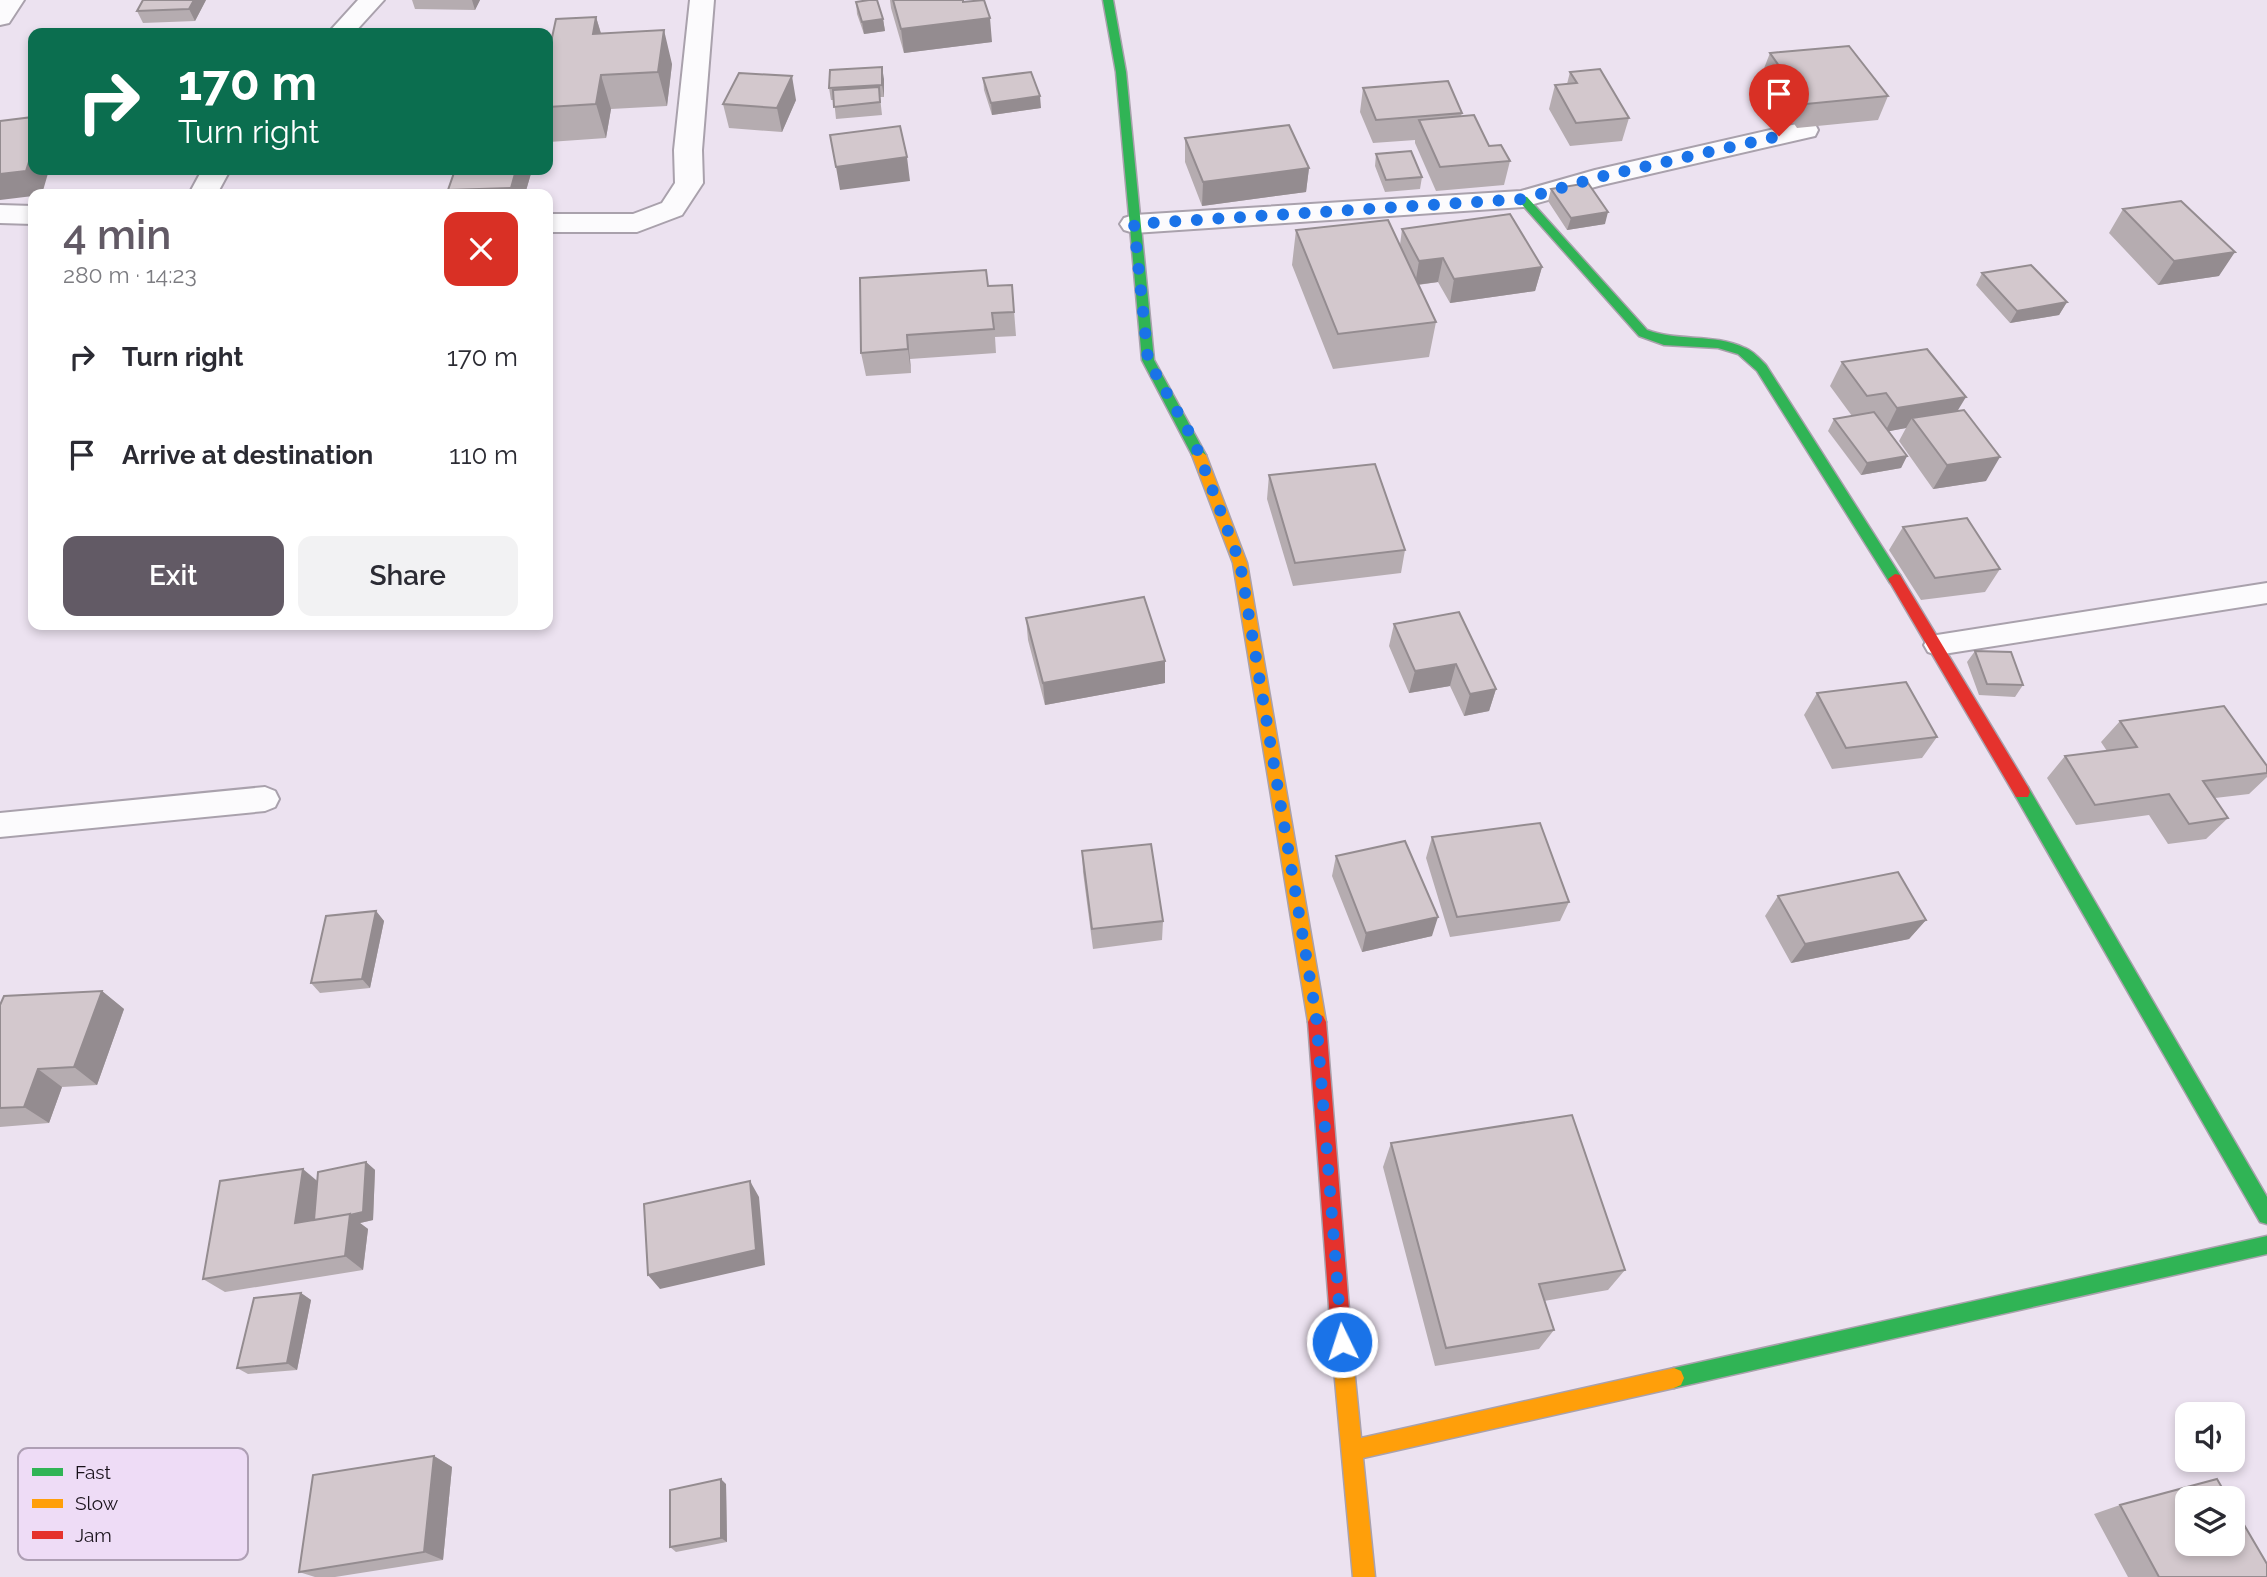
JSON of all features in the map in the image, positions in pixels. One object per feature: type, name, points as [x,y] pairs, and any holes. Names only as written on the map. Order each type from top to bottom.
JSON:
[{"type":"street","points":[[0,18],[12,0]]},
{"type":"street","points":[[346,28],[372,0]]},
{"type":"street","points":[[553,223],[637,223],[672,209],[690,183],[688,150],[702,0]]},
{"type":"street","points":[[1108,0],[1121,72],[1148,360],[1194,441],[1240,563],[1316,1015],[1350,1451],[1364,1577]]},
{"type":"street","points":[[1134,224],[1523,199],[1595,178],[1805,130]]},
{"type":"street","points":[[1523,199],[1643,333],[1664,341],[1718,344],[1742,351],[1762,368],[1937,645],[2267,1215]]},
{"type":"street","points":[[0,214],[28,215]]},
{"type":"street","points":[[1350,1451],[2267,1245]]},
{"type":"lane","points":[[1937,645],[2267,593]]},
{"type":"lane","points":[[0,825],[265,799]]},
{"type":"building","points":[[143,0],[194,0],[189,9],[137,11]]},
{"type":"building","points":[[877,0],[883,19],[862,22],[856,2]]},
{"type":"building","points":[[893,0],[984,0],[990,18],[901,29]]},
{"type":"building","points":[[596,17],[593,34],[664,30],[658,72],[601,75],[596,104],[553,107],[553,33],[556,19]]},
{"type":"building","points":[[1849,46],[1888,96],[1806,104],[1770,53]]},
{"type":"building","points":[[882,67],[882,85],[829,88],[830,70]]},
{"type":"building","points":[[1600,69],[1629,118],[1576,123],[1555,85],[1577,83],[1570,72]]},
{"type":"building","points":[[1031,72],[1040,96],[991,103],[983,78]]},
{"type":"building","points":[[739,73],[792,76],[777,108],[723,104]]},
{"type":"building","points":[[1448,81],[1462,113],[1376,120],[1363,88]]},
{"type":"building","points":[[879,87],[880,102],[834,107],[833,90]]},
{"type":"building","points":[[1474,115],[1489,146],[1501,145],[1510,161],[1440,167],[1419,120]]},
{"type":"building","points":[[28,118],[26,171],[0,174],[0,121]]},
{"type":"building","points":[[1289,125],[1309,168],[1203,182],[1185,138]]},
{"type":"building","points":[[900,126],[907,157],[836,167],[830,135]]},
{"type":"building","points":[[1411,151],[1422,177],[1386,180],[1376,154]]},
{"type":"building","points":[[453,175],[515,175],[511,188],[448,189]]},
{"type":"building","points":[[1588,183],[1608,212],[1571,218],[1551,189]]},
{"type":"building","points":[[2181,201],[2235,252],[2174,261],[2123,209]]},
{"type":"building","points":[[1510,214],[1542,267],[1454,279],[1443,258],[1419,261],[1402,229]]},
{"type":"building","points":[[1388,220],[1436,322],[1338,334],[1296,230]]},
{"type":"building","points":[[2031,265],[2067,302],[2017,311],[1982,273]]},
{"type":"building","points":[[986,270],[988,286],[1012,285],[1014,312],[992,313],[994,329],[907,335],[908,349],[861,353],[860,278]]},
{"type":"building","points":[[1927,349],[1966,397],[1897,408],[1886,393],[1867,396],[1842,362]]},
{"type":"building","points":[[1964,410],[2000,457],[1947,465],[1912,418]]},
{"type":"building","points":[[1874,412],[1907,456],[1867,463],[1834,419]]},
{"type":"building","points":[[1375,464],[1405,550],[1295,563],[1269,475]]},
{"type":"building","points":[[1967,518],[2000,569],[1935,578],[1903,527]]},
{"type":"building","points":[[1144,597],[1165,661],[1043,683],[1026,618]]},
{"type":"building","points":[[1459,612],[1496,689],[1470,694],[1456,664],[1415,671],[1394,624]]},
{"type":"building","points":[[1975,651],[2011,652],[2023,685],[1987,684]]},
{"type":"building","points":[[1906,682],[1937,737],[1846,748],[1817,693]]},
{"type":"building","points":[[2224,706],[2267,766],[2267,773],[2203,781],[2228,818],[2189,824],[2169,794],[2095,805],[2065,756],[2137,747],[2120,721]]},
{"type":"building","points":[[1540,823],[1569,902],[1457,917],[1432,837]]},
{"type":"building","points":[[1405,841],[1438,917],[1366,933],[1336,856]]},
{"type":"building","points":[[1151,844],[1163,921],[1092,929],[1082,851]]},
{"type":"building","points":[[1898,872],[1926,920],[1805,944],[1778,896]]},
{"type":"building","points":[[376,911],[362,979],[311,983],[326,916]]},
{"type":"building","points":[[102,991],[74,1067],[38,1069],[24,1107],[0,1108],[0,1005],[4,996]]},
{"type":"building","points":[[1572,1115],[1625,1270],[1539,1284],[1554,1330],[1446,1348],[1391,1143]]},
{"type":"building","points":[[366,1162],[363,1212],[314,1220],[318,1172]]},
{"type":"building","points":[[303,1169],[295,1223],[350,1214],[345,1256],[203,1279],[220,1181]]},
{"type":"building","points":[[750,1181],[756,1250],[648,1275],[644,1204]]},
{"type":"building","points":[[301,1293],[287,1363],[237,1368],[254,1298]]},
{"type":"building","points":[[434,1456],[424,1552],[299,1572],[313,1475]]},
{"type":"building","points":[[721,1479],[721,1538],[670,1547],[670,1490]]},
{"type":"building","points":[[2217,1479],[2221,1486],[2191,1486]]},
{"type":"building","points":[[2175,1490],[2175,1556],[2245,1556],[2245,1526],[2267,1564],[2267,1577],[2159,1577],[2120,1505]]},
{"type":"traffic: fast","points":[[1108,0],[1121,72],[1148,360],[1199,455]]},
{"type":"traffic: fast","points":[[1523,199],[1643,333],[1664,341],[1718,344],[1742,351],[1762,368],[1895,579]]},
{"type":"traffic: fast","points":[[2022,792],[2267,1215]]},
{"type":"traffic: fast","points":[[1674,1378],[2267,1245]]},
{"type":"traffic: slow","points":[[1199,455],[1240,563],[1317,1022]]},
{"type":"traffic: slow","points":[[1342,1347],[1364,1577]]},
{"type":"traffic: slow","points":[[1350,1451],[1674,1378]]},
{"type":"traffic: jam","points":[[1895,579],[2022,792]]},
{"type":"traffic: jam","points":[[1317,1022],[1342,1347]]},
{"type":"route","points":[[1342,1342],[1316,1015],[1240,563],[1194,441],[1148,360],[1134,224],[1523,199],[1595,178],[1779,136]]}]
